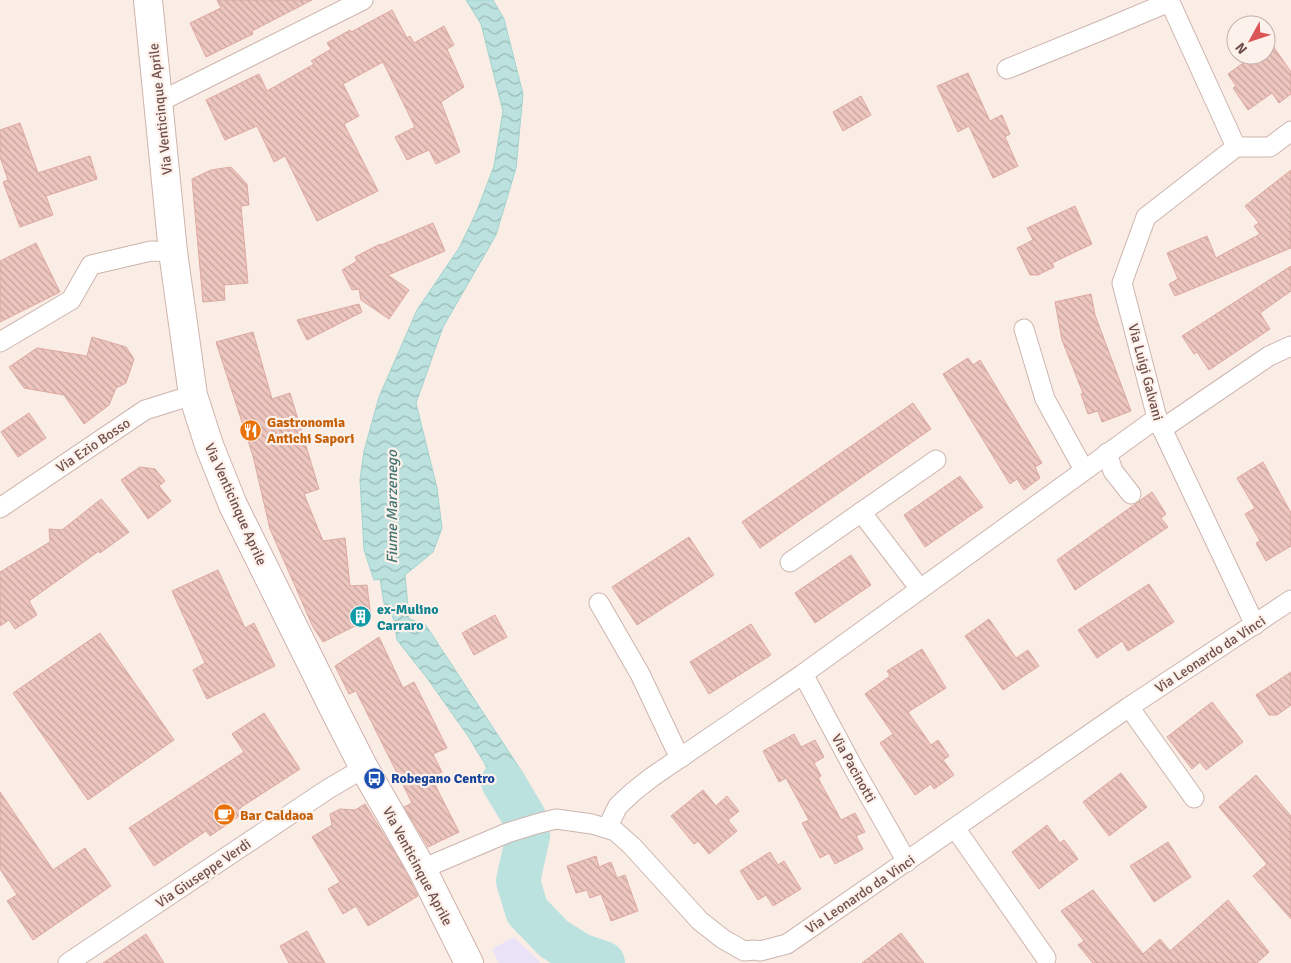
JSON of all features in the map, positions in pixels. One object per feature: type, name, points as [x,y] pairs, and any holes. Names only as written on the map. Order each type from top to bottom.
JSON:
[{"type":"main road","name":"Via Venticinque Aprile","points":[[148,0],[173,252],[193,395],[209,445],[233,505],[364,768],[422,870],[469,963]]},
{"type":"street","points":[[159,102],[363,0]]},
{"type":"street","points":[[1007,69],[1169,1],[1236,147],[1270,147],[1291,131]]},
{"type":"street","name":"Via Luigi Galvani","points":[[1236,147],[1146,217],[1122,283],[1159,423],[1255,625]]},
{"type":"street","points":[[0,342],[71,300],[91,265],[151,251],[173,252]]},
{"type":"street","points":[[1024,329],[1045,399],[1084,470]]},
{"type":"street","points":[[607,828],[618,806],[633,792],[803,674],[1084,470],[1107,454],[1262,361],[1291,346]]},
{"type":"street","name":"Via Ezio Bosso","points":[[0,508],[145,410],[193,395]]},
{"type":"street","points":[[1107,454],[1113,471],[1131,494]]},
{"type":"street","points":[[790,562],[936,460]]},
{"type":"street","points":[[860,512],[920,589]]},
{"type":"street","name":"Via Leonardo da Vinci","points":[[761,957],[787,944],[1130,707],[1291,600]]},
{"type":"street","points":[[599,603],[640,674],[675,748],[682,757]]},
{"type":"street","name":"Via Pacinotti","points":[[803,674],[907,862]]},
{"type":"street","points":[[1130,707],[1194,798]]},
{"type":"street","name":"Via Giuseppe Verdi","points":[[68,963],[328,789],[364,768]]},
{"type":"street","points":[[422,870],[507,834],[536,824],[556,819],[592,824],[615,831],[632,846],[700,921],[723,939],[744,951],[755,950],[761,957]]},
{"type":"street","points":[[955,828],[1046,958]]},
{"type":"shaded area","points":[[514,937],[541,963],[499,963],[492,949]]},
{"type":"water","points":[[466,0],[493,0],[504,19],[523,94],[516,168],[496,235],[443,327],[416,403],[437,488],[442,528],[433,552],[405,575],[409,619],[425,624],[524,775],[538,806],[524,816],[507,821],[485,764],[468,736],[427,678],[397,640],[390,609],[385,609],[380,579],[374,580],[364,550],[360,480],[364,451],[379,397],[417,310],[459,248],[476,213],[494,166],[503,111],[481,24]]},
{"type":"building","points":[[217,0],[312,0],[252,31],[253,34],[206,57],[190,23],[221,8]]},
{"type":"building","points":[[392,10],[407,38],[410,36],[414,43],[444,26],[454,45],[447,49],[464,87],[441,102],[460,152],[436,164],[429,150],[407,160],[395,137],[415,127],[383,62],[343,84],[359,116],[344,124],[378,191],[317,221],[285,156],[274,162],[257,126],[225,140],[206,100],[259,74],[267,91],[314,64],[311,61],[331,49],[327,43]]},
{"type":"building","points":[[1276,50],[1291,72],[1291,94],[1279,103],[1272,93],[1248,110],[1233,88],[1236,86],[1228,74],[1240,65],[1276,65]]},
{"type":"building","points":[[968,73],[990,121],[1002,115],[1010,134],[1005,137],[1018,166],[993,178],[969,126],[958,132],[937,86]]},
{"type":"building","points":[[861,96],[871,115],[843,131],[833,112]]},
{"type":"building","points":[[20,123],[38,173],[90,156],[97,179],[46,196],[53,215],[20,227],[3,182],[8,180],[0,157],[0,130]]},
{"type":"building","points":[[231,167],[247,184],[249,205],[241,206],[248,283],[224,285],[225,300],[203,302],[192,179],[211,170]]},
{"type":"building","points":[[1291,170],[1291,248],[1175,296],[1169,284],[1178,279],[1167,253],[1207,236],[1216,258],[1260,234],[1254,226],[1259,223],[1245,206]]},
{"type":"building","points":[[1075,206],[1092,244],[1052,263],[1054,267],[1038,275],[1030,275],[1017,248],[1033,240],[1027,228]]},
{"type":"building","points":[[433,223],[445,251],[388,275],[409,290],[389,319],[361,300],[359,289],[352,290],[342,270],[357,261],[355,257],[380,244]]},
{"type":"building","points":[[36,243],[60,292],[0,322],[0,261]]},
{"type":"building","points":[[1291,266],[1291,291],[1260,313],[1270,329],[1209,370],[1197,352],[1194,354],[1182,336]]},
{"type":"building","points":[[1091,294],[1095,315],[1131,411],[1102,422],[1098,411],[1088,414],[1081,394],[1083,393],[1062,340],[1055,302]]},
{"type":"building","points":[[359,304],[362,312],[307,340],[297,320]]},
{"type":"building","points":[[253,332],[272,399],[290,393],[319,489],[304,494],[323,541],[345,538],[350,586],[367,585],[371,618],[323,642],[313,627],[270,529],[253,456],[216,342]]},
{"type":"building","points":[[92,337],[126,347],[134,359],[126,383],[116,388],[109,405],[84,424],[64,395],[24,388],[9,367],[37,348],[87,356]]},
{"type":"building","points":[[968,358],[973,365],[980,360],[1042,463],[1035,467],[1040,478],[1024,490],[1017,479],[1010,484],[943,374]]},
{"type":"building","points":[[913,403],[931,429],[760,548],[742,522]]},
{"type":"building","points":[[29,413],[46,438],[18,457],[1,432]]},
{"type":"building","points":[[1263,462],[1291,513],[1291,546],[1266,561],[1256,543],[1260,541],[1245,514],[1255,508],[1237,478]]},
{"type":"building","points":[[140,467],[155,469],[165,481],[159,486],[171,501],[148,519],[121,480]]},
{"type":"building","points":[[960,476],[983,507],[925,547],[904,515]]},
{"type":"building","points":[[1152,492],[1166,514],[1161,518],[1168,527],[1075,590],[1057,560]]},
{"type":"building","points":[[101,499],[129,532],[29,601],[37,615],[15,629],[9,620],[0,626],[0,572],[50,542],[49,529],[62,530]]},
{"type":"building","points":[[689,537],[714,575],[637,625],[612,587]]},
{"type":"building","points":[[851,555],[871,585],[815,623],[795,593]]},
{"type":"building","points":[[218,570],[245,628],[254,623],[275,666],[207,699],[193,670],[205,663],[172,591]]},
{"type":"building","points":[[1149,584],[1174,622],[1128,651],[1122,641],[1097,658],[1078,630]]},
{"type":"building","points":[[495,615],[507,637],[474,655],[462,633]]},
{"type":"building","points":[[989,619],[1016,658],[1028,650],[1039,666],[1003,690],[965,636]]},
{"type":"building","points":[[751,624],[771,655],[709,694],[690,662]]},
{"type":"building","points":[[100,633],[174,740],[88,800],[13,693]]},
{"type":"building","points":[[379,637],[403,688],[414,682],[447,748],[433,754],[442,772],[431,777],[459,832],[428,847],[404,807],[412,803],[356,691],[349,694],[335,666]]},
{"type":"building","points":[[922,649],[946,688],[908,712],[931,745],[938,740],[949,756],[943,760],[954,775],[934,789],[931,784],[915,795],[880,743],[893,734],[865,694],[890,676],[887,671]]},
{"type":"building","points":[[1291,672],[1291,705],[1277,715],[1269,715],[1256,695]]},
{"type":"building","points":[[1212,702],[1243,742],[1206,770],[1200,762],[1192,769],[1167,737]]},
{"type":"building","points":[[264,713],[300,769],[240,808],[244,813],[210,836],[206,831],[154,866],[129,828],[244,752],[232,734]]},
{"type":"building","points":[[794,734],[801,747],[815,740],[824,757],[814,763],[821,776],[818,778],[841,820],[855,813],[865,832],[856,836],[863,849],[835,864],[829,853],[820,858],[802,823],[809,820],[786,778],[779,782],[763,751]]},
{"type":"building","points":[[1121,773],[1147,807],[1109,836],[1083,802]]},
{"type":"building","points":[[1256,775],[1291,816],[1291,919],[1253,876],[1267,864],[1219,807]]},
{"type":"building","points":[[703,790],[716,806],[727,796],[739,811],[728,820],[737,831],[709,854],[698,841],[694,844],[671,816]]},
{"type":"building","points":[[0,792],[53,870],[85,848],[111,886],[33,940],[7,901],[17,895],[0,869]]},
{"type":"building","points":[[365,804],[400,861],[418,896],[368,926],[356,906],[343,914],[328,889],[340,882],[312,837],[332,825],[330,814],[340,809],[355,810]]},
{"type":"building","points":[[1047,825],[1060,843],[1064,840],[1078,859],[1039,889],[1012,852]]},
{"type":"building","points":[[1168,842],[1191,877],[1154,902],[1130,866]]},
{"type":"building","points":[[770,852],[778,865],[784,861],[801,889],[773,906],[766,895],[758,900],[740,871]]},
{"type":"building","points":[[596,856],[599,867],[611,862],[617,878],[625,875],[638,911],[611,921],[601,894],[590,898],[587,890],[576,893],[567,866]]},
{"type":"building","points":[[1093,890],[1143,954],[1160,939],[1170,951],[1228,900],[1269,952],[1257,963],[1093,963],[1078,945],[1084,941],[1061,911]]},
{"type":"building","points":[[307,931],[325,963],[289,963],[280,946]]},
{"type":"building","points":[[901,933],[924,963],[862,963]]},
{"type":"building","points":[[146,934],[164,963],[103,963]]},
{"type":"waterway","name":"Fiume Marzenego","points":[[503,782],[524,817],[528,836],[518,881],[527,911],[554,939],[580,955],[603,963]]},
{"type":"place","name":"Gastronomia Antichi Sapori","points":[[251,430]]},
{"type":"place","name":"ex-Mulino Carraro","points":[[361,617]]},
{"type":"place","name":"Robegano Centro","points":[[375,778]]},
{"type":"place","name":"Bar Caldaoa","points":[[224,815]]}]
